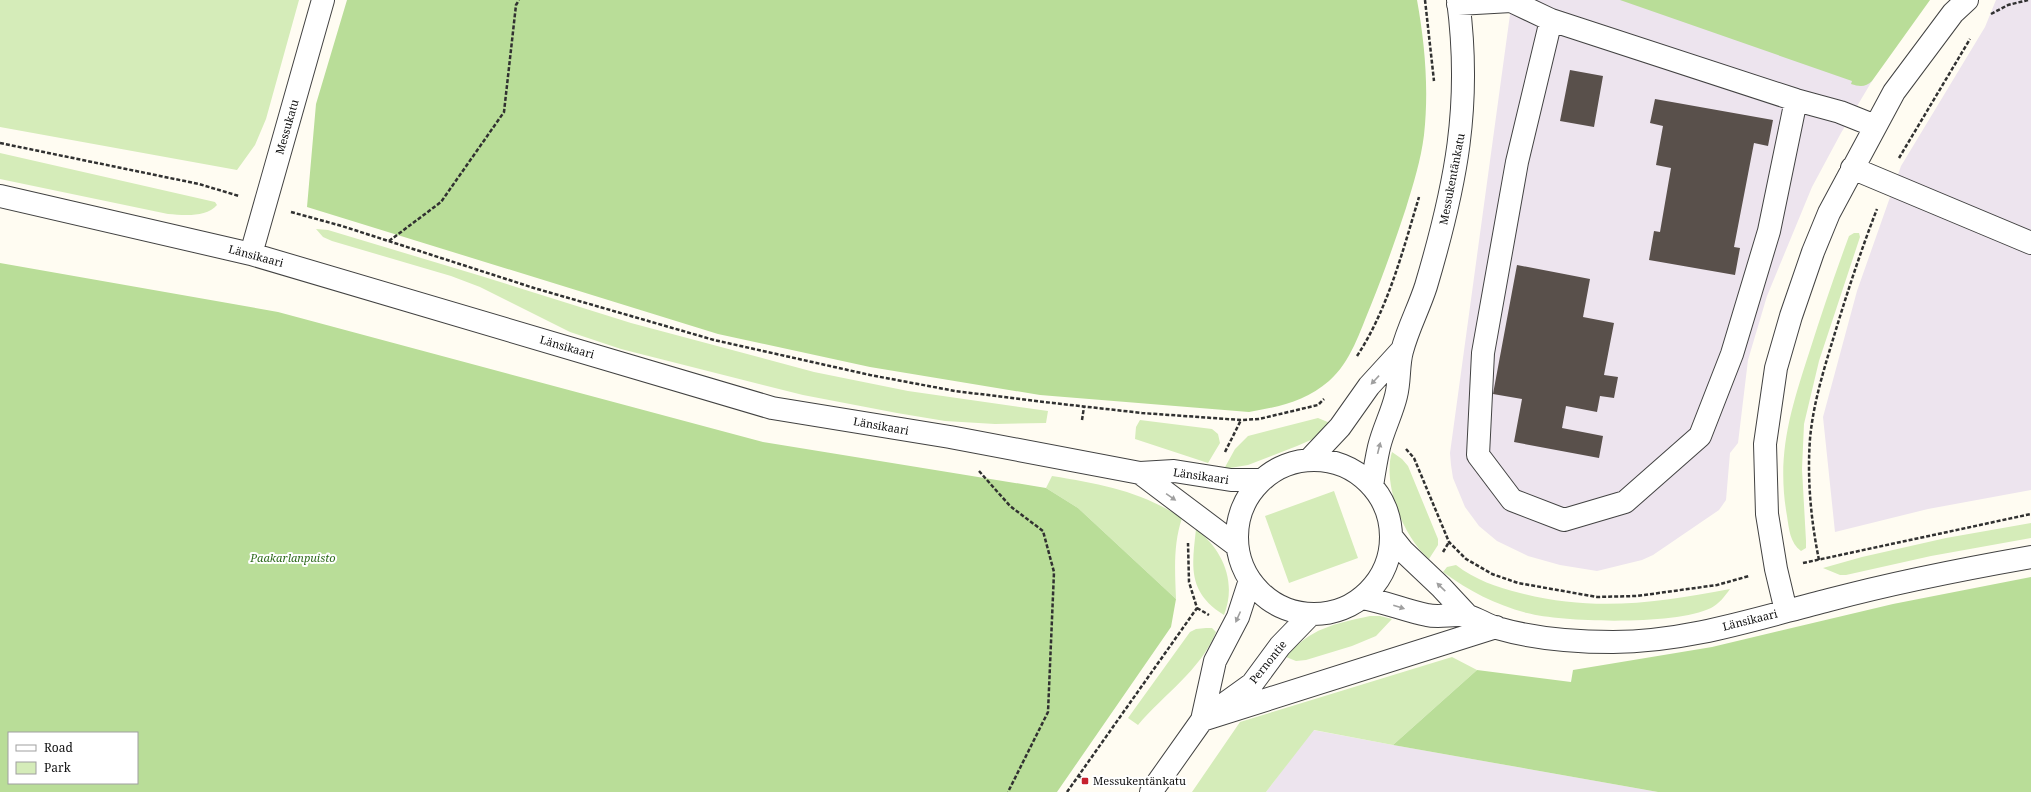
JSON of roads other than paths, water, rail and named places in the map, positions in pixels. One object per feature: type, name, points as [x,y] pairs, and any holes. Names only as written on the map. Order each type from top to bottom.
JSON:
[{"type":"street","name":"Messukatu","points":[[251,254],[323,0]]},
{"type":"street","points":[[1786,611],[1776,570],[1767,514],[1765,444],[1776,368],[1791,316],[1813,252],[1829,213],[1875,126],[1894,92],[1953,13],[1967,0]]},
{"type":"street","points":[[1458,2],[1511,1],[1551,20],[1796,100],[1840,112],[1875,126]]},
{"type":"street","name":"Messukentänkatu","points":[[1372,486],[1379,447],[1397,394],[1401,351],[1424,293],[1438,246],[1459,150],[1463,109],[1464,71],[1458,2]]},
{"type":"street","points":[[1551,20],[1517,162],[1483,353],[1478,455],[1512,500],[1564,520],[1625,502],[1700,436],[1732,354],[1769,231],[1796,100]]},
{"type":"street","points":[[1852,168],[2031,243]]},
{"type":"street","name":"Länsikaari","points":[[0,196],[251,254],[772,408],[950,437],[1140,473],[1174,471],[1231,480],[1261,480]]},
{"type":"street","name":"Messukentänkatu","points":[[1309,460],[1340,427],[1369,386],[1401,351]]},
{"type":"street","points":[[1309,460],[1326,461],[1343,465],[1359,474],[1372,486],[1385,507],[1391,536],[1389,554],[1381,576],[1361,598],[1340,610],[1311,614],[1294,612],[1277,605],[1262,594],[1250,580],[1241,564],[1237,546],[1237,533],[1240,515],[1250,494],[1261,480],[1286,465],[1309,460]]},
{"type":"street","name":"Länsikaari","points":[[1140,473],[1237,546]]},
{"type":"street","name":"Länsikaari","points":[[1391,536],[1403,551],[1441,587],[1468,616]]},
{"type":"street","name":"Länsikaari","points":[[1361,598],[1379,600],[1428,616],[1468,616],[1496,627],[1540,637],[1572,641],[1615,642],[1655,639],[1702,632],[1947,572],[2031,557]]},
{"type":"street","name":"Pernontie","points":[[1202,720],[1215,661],[1238,617],[1250,580]]},
{"type":"street","name":"Pernontie","points":[[1151,792],[1202,720],[1252,684],[1280,646],[1311,614]]},
{"type":"street","points":[[1202,720],[1496,627]]},
{"type":"place","name":"Messukentänkatu","points":[[1085,781]]},
{"type":"park label","name":"Paakarlanpuisto","points":[[293,558]]}]
